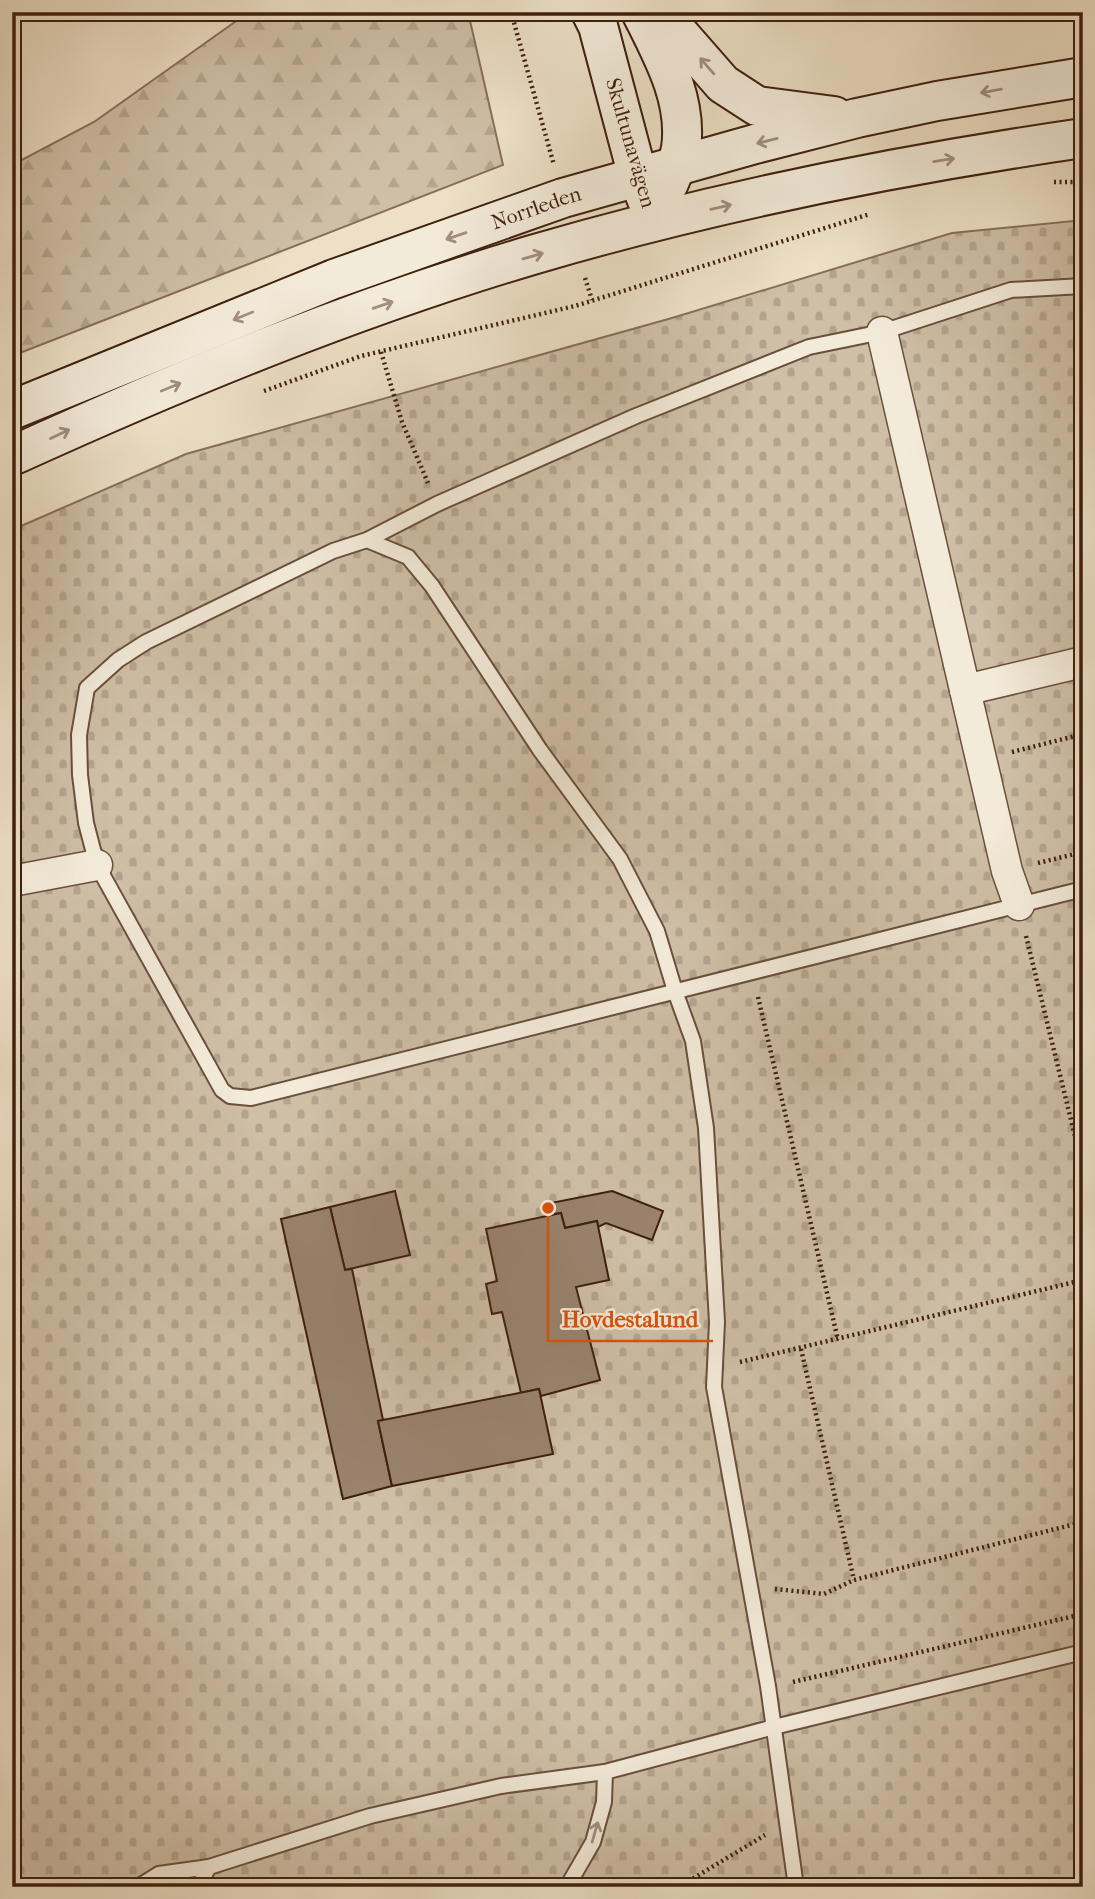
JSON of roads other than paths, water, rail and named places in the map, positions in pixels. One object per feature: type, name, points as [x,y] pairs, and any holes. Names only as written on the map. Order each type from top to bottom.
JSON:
[{"type":"main road","name":"Skultunavägen","points":[[591,12],[598,26],[638,177],[655,222]]},
{"type":"main road","name":"Skultunavägen","points":[[640,12],[659,49],[676,92],[683,126],[680,151],[655,222]]},
{"type":"main road","points":[[660,12],[723,84],[757,106],[857,118]]},
{"type":"main road","name":"Norrleden","points":[[12,410],[334,279],[576,194],[857,118],[937,101],[1083,77]]},
{"type":"main road","points":[[576,194],[622,113]]},
{"type":"main road","name":"Norrleden","points":[[12,456],[107,412],[325,324],[523,258],[655,222],[886,169],[1083,138]]},
{"type":"street","points":[[882,332],[1007,872],[1019,905]]},
{"type":"street","points":[[965,690],[1083,662]]},
{"type":"street","points":[[12,881],[97,865]]},
{"type":"lane","points":[[1083,286],[1011,290],[882,332],[809,347],[636,416],[437,504],[367,540],[333,551],[146,642],[118,660],[87,688],[79,735],[80,775],[86,823],[97,865],[222,1090],[230,1096],[251,1098],[1083,889]]},
{"type":"lane","points":[[367,540],[408,557],[432,586],[540,750],[620,859],[657,930],[693,1041],[706,1128],[717,1322],[714,1387],[768,1686],[796,1887]]},
{"type":"lane","points":[[138,1887],[159,1874],[209,1867],[370,1816],[501,1786],[605,1772],[774,1727],[1083,1652]]},
{"type":"lane","points":[[567,1887],[593,1842],[604,1802],[605,1772]]},
{"type":"lane","points":[[198,1887],[209,1867]]},
{"type":"place","name":"Hovdestalund","points":[[548,1208]]}]
